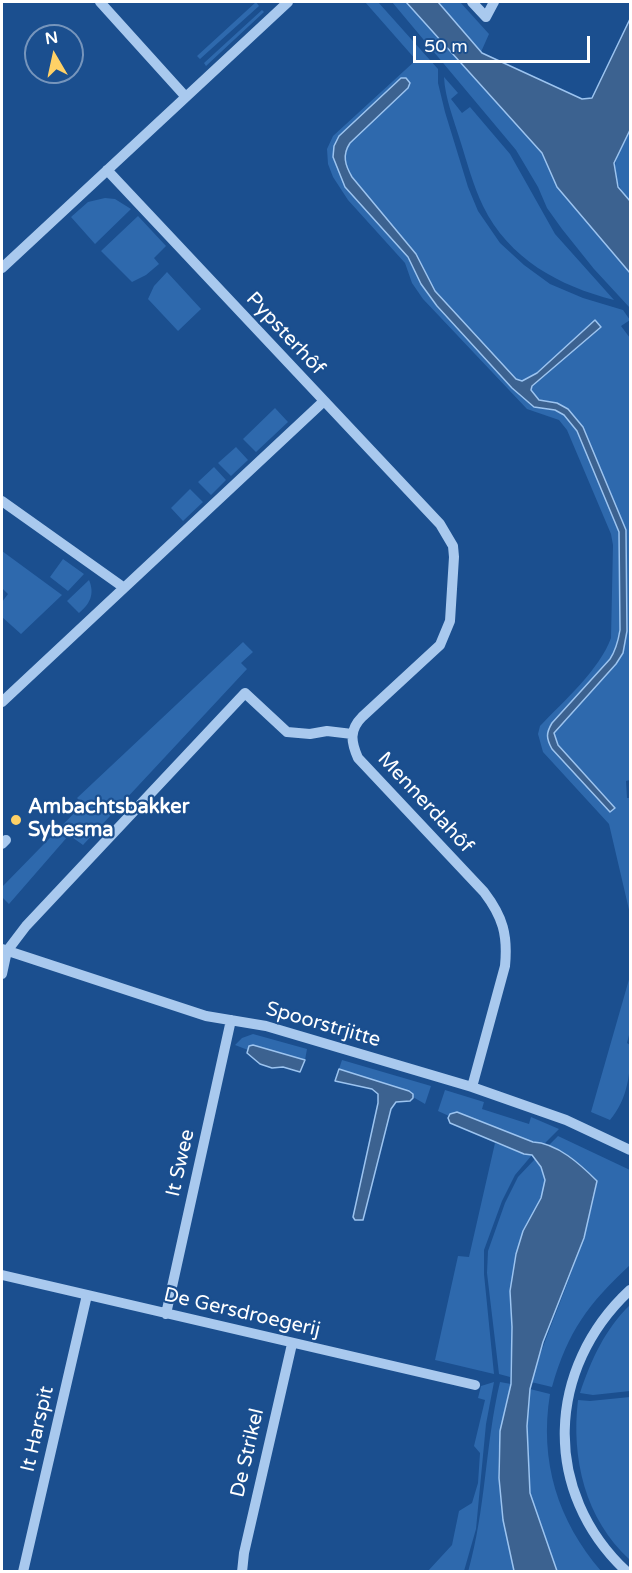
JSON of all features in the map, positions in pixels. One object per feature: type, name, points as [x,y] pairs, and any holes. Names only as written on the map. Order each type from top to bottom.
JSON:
[{"type":"street","points":[[100,2],[185,96]]},
{"type":"street","points":[[2,268],[288,2]]},
{"type":"street","points":[[472,2],[486,17],[494,2]]},
{"type":"street","name":"Pypsterhôf","points":[[2,702],[324,401],[107,170]]},
{"type":"street","points":[[2,974],[4,950],[245,693],[287,732],[310,734],[327,730],[352,734],[355,725],[362,717],[440,645],[450,621],[453,553],[448,536],[440,524],[324,401]]},
{"type":"street","points":[[2,501],[123,587]]},
{"type":"street","name":"Mennerdahôf","points":[[352,734],[352,746],[358,758],[484,892],[496,907],[502,920],[507,950],[505,966],[472,1087]]},
{"type":"street","name":"Spoorstrjitte","points":[[4,950],[206,1016],[266,1026],[472,1087],[566,1120],[630,1150]]},
{"type":"street","name":"It Swee","points":[[166,1314],[231,1020]]},
{"type":"street","name":"De Gersdroegerij","points":[[2,1275],[475,1385]]},
{"type":"street","points":[[627,1572],[598,1540],[578,1504],[568,1469],[564,1429],[568,1395],[581,1356],[604,1317],[630,1290]]},
{"type":"street","name":"It Harspit","points":[[23,1572],[87,1295]]},
{"type":"street","name":"De Strikel","points":[[242,1572],[244,1553],[292,1344]]},
{"type":"shaded area","points":[[256,2],[259,6],[200,59],[197,56]]},
{"type":"shaded area","points":[[365,2],[378,2],[438,69],[438,83],[445,112],[468,187],[478,211],[500,243],[550,284],[583,298],[623,310],[630,320],[621,326],[630,338],[630,780],[626,781],[627,798],[630,798],[630,914],[609,824],[543,752],[538,734],[540,726],[590,673],[606,650],[611,638],[613,545],[611,534],[567,430],[559,420],[527,409],[423,299],[412,283],[405,263],[348,200],[333,177],[328,164],[327,149],[333,136],[416,60]],"holes":[[[408,88],[350,143],[345,160],[352,177],[416,254],[435,291],[516,379],[523,381],[537,373],[595,320],[601,326],[532,386],[531,390],[539,400],[559,405],[569,412],[583,427],[626,530],[627,631],[616,664],[554,733],[558,745],[615,807],[547,740],[552,723],[616,650],[620,630],[619,532],[577,431],[564,415],[555,410],[534,407],[512,388],[437,307],[421,284],[408,257],[345,187],[339,136]]]},
{"type":"shaded area","points":[[392,2],[406,2],[542,153],[557,187],[630,273],[630,308],[594,269],[562,229],[547,208],[538,187],[516,150]]},
{"type":"shaded area","points":[[406,2],[438,2],[482,53],[582,99],[592,98],[630,19],[630,130],[614,163],[618,187],[630,201],[630,273],[557,187],[542,153]]},
{"type":"shaded area","points":[[438,2],[460,2],[489,34],[481,52]]},
{"type":"shaded area","points":[[262,10],[264,12],[206,66],[204,63]]},
{"type":"shaded area","points":[[444,77],[458,93],[451,99],[462,113],[470,107],[510,154],[555,234],[614,300],[574,287],[538,268],[521,255],[494,225],[473,182],[450,109]]},
{"type":"shaded area","points":[[401,78],[406,78],[410,83],[408,88],[350,143],[345,160],[352,177],[416,254],[435,291],[516,379],[522,381],[537,373],[595,320],[601,327],[532,386],[531,390],[539,400],[557,403],[568,409],[583,427],[626,530],[627,631],[623,653],[616,664],[554,733],[558,745],[615,808],[610,812],[552,749],[548,736],[552,723],[610,659],[617,646],[620,630],[619,532],[577,431],[564,415],[555,410],[534,407],[512,388],[437,306],[421,284],[408,257],[345,187],[333,157],[334,146],[339,136]]},
{"type":"shaded area","points":[[630,130],[630,201],[617,182],[615,166]]},
{"type":"shaded area","points":[[105,198],[115,199],[131,209],[95,244],[71,217],[88,202]]},
{"type":"shaded area","points":[[138,216],[166,246],[154,258],[159,264],[146,275],[132,282],[101,251]]},
{"type":"shaded area","points":[[167,272],[201,309],[178,331],[148,299],[154,286]]},
{"type":"shaded area","points":[[275,408],[288,422],[256,452],[243,439]]},
{"type":"shaded area","points":[[236,447],[248,460],[231,476],[218,463]]},
{"type":"shaded area","points":[[214,467],[226,480],[211,495],[198,482]]},
{"type":"shaded area","points":[[190,489],[203,502],[183,521],[171,508]]},
{"type":"shaded area","points":[[2,551],[62,595],[21,634],[2,617],[2,602],[8,594],[2,588]]},
{"type":"shaded area","points":[[63,559],[84,574],[68,591],[50,577]]},
{"type":"shaded area","points":[[89,580],[92,590],[90,598],[79,613],[67,601]]},
{"type":"shaded area","points":[[243,642],[253,652],[241,663],[247,669],[83,845],[69,835],[9,904],[2,897],[2,887],[83,804],[77,798]]},
{"type":"shaded area","points":[[630,976],[630,1031],[627,1043],[630,1045],[629,1075],[625,1094],[610,1120],[591,1112]]},
{"type":"shaded area","points":[[253,1034],[307,1049],[305,1060],[253,1045],[249,1046],[248,1050],[235,1045],[242,1038]]},
{"type":"shaded area","points":[[253,1045],[305,1060],[300,1072],[260,1064],[247,1053],[249,1046]]},
{"type":"shaded area","points":[[342,1060],[431,1086],[425,1104],[413,1097],[413,1094],[339,1069]]},
{"type":"shaded area","points":[[339,1069],[413,1094],[410,1101],[396,1102],[391,1109],[363,1220],[355,1220],[353,1217],[378,1094],[372,1089],[335,1081]]},
{"type":"shaded area","points":[[445,1090],[484,1102],[482,1109],[529,1124],[531,1117],[559,1129],[545,1143],[533,1142],[457,1112],[449,1116],[438,1111]]},
{"type":"shaded area","points":[[457,1112],[533,1142],[551,1146],[576,1161],[597,1181],[584,1238],[543,1342],[530,1389],[527,1426],[530,1493],[557,1571],[514,1571],[503,1520],[499,1478],[500,1431],[511,1384],[510,1291],[516,1254],[523,1231],[541,1198],[545,1180],[541,1167],[532,1155],[524,1154],[450,1123],[448,1118],[450,1114]]},
{"type":"shaded area","points":[[558,1136],[630,1170],[630,1265],[602,1293],[581,1320],[565,1350],[552,1387],[531,1382],[577,1257],[597,1181],[582,1166],[549,1145]]},
{"type":"shaded area","points":[[495,1143],[532,1155],[515,1175],[502,1201],[484,1250],[484,1274],[494,1374],[435,1360],[458,1256],[469,1257]]},
{"type":"shaded area","points":[[535,1159],[541,1167],[545,1180],[542,1198],[523,1231],[510,1291],[512,1327],[510,1377],[499,1374],[487,1273],[488,1251],[505,1203],[518,1177]]},
{"type":"shaded area","points":[[630,1305],[630,1391],[593,1395],[580,1393],[600,1346],[613,1324]]},
{"type":"shaded area","points":[[494,1382],[486,1424],[476,1529],[464,1571],[428,1571],[452,1545],[459,1511],[472,1503],[478,1483],[480,1453],[474,1446],[485,1400],[478,1398],[481,1386]]},
{"type":"shaded area","points":[[500,1382],[511,1384],[502,1424],[498,1465],[501,1501],[514,1571],[468,1572],[478,1525]]},
{"type":"shaded area","points":[[530,1389],[550,1394],[547,1443],[555,1489],[573,1532],[601,1571],[557,1571],[530,1493],[527,1426]]},
{"type":"shaded area","points":[[630,1397],[630,1560],[602,1526],[592,1507],[584,1486],[580,1465],[576,1422],[578,1400]]},
{"type":"place","name":"Ambachtsbakker Sybesma","points":[[16,820]]}]
